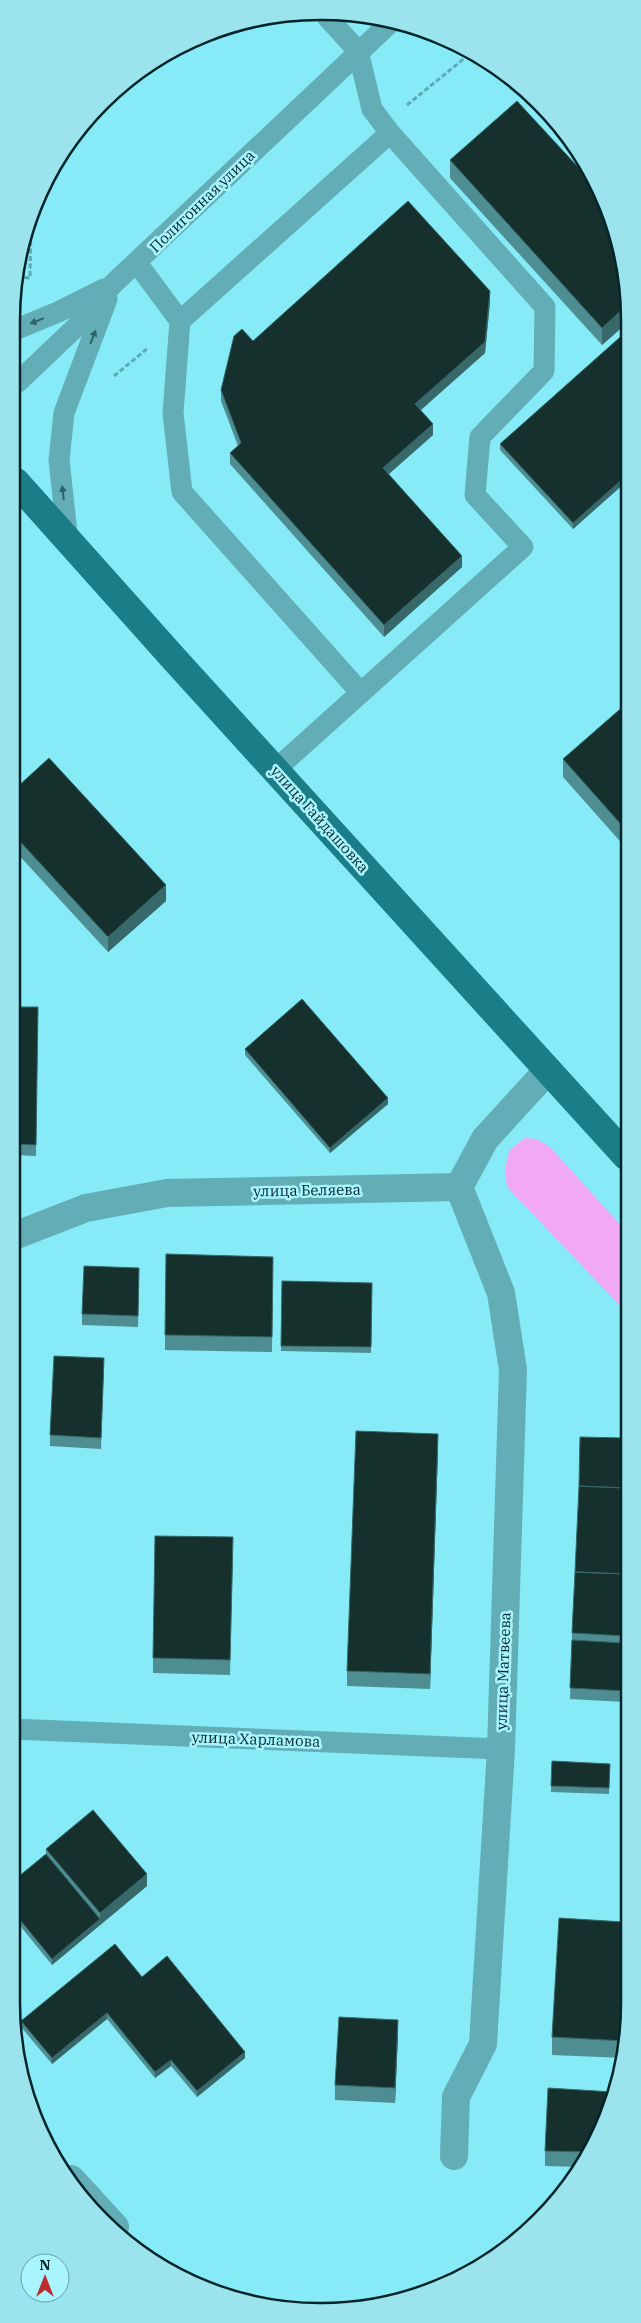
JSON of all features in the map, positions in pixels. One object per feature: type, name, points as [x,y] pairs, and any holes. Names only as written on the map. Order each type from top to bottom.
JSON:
[{"type":"main road","name":"улица Гайдашовка","points":[[20,487],[68,542],[621,1150]]},
{"type":"street","points":[[459,1187],[484,1139],[548,1070]]},
{"type":"street","name":"улица Беляева","points":[[20,1234],[86,1208],[167,1193],[459,1187]]},
{"type":"street","name":"улица Матвеева","points":[[454,2156],[456,2097],[483,2044],[501,1749],[513,1370],[501,1294],[459,1187]]},
{"type":"lane","points":[[275,770],[524,546],[475,495],[480,437],[544,371],[544,307],[382,125],[372,108],[358,51],[329,20]]},
{"type":"lane","name":"Полигонная улица","points":[[20,381],[75,328],[113,284],[385,27]]},
{"type":"lane","points":[[180,321],[390,133]]},
{"type":"lane","points":[[137,263],[180,321],[173,413],[182,492],[361,693]]},
{"type":"lane","points":[[20,328],[58,312],[113,284]]},
{"type":"lane","points":[[68,542],[59,460],[64,413],[113,284]]},
{"type":"lane","name":"улица Харламова","points":[[20,1730],[501,1749]]},
{"type":"path","points":[[24,278],[30,278],[31,241]]},
{"type":"shaded area","points":[[524,1138],[537,1139],[551,1148],[621,1226],[621,1307],[507,1187],[505,1170],[509,1151]]},
{"type":"building","points":[[517,101],[581,171],[590,188],[611,243],[618,281],[621,311],[602,328],[450,160]]},
{"type":"building","points":[[408,201],[490,291],[485,342],[415,404],[433,424],[383,468],[462,556],[384,625],[230,453],[241,443],[221,390],[234,336],[242,329],[253,341]]},
{"type":"building","points":[[621,336],[621,480],[573,523],[500,444]]},
{"type":"building","points":[[621,708],[621,824],[563,759]]},
{"type":"building","points":[[49,758],[166,885],[108,937],[20,841],[20,784]]},
{"type":"building","points":[[302,999],[388,1098],[330,1148],[245,1049]]},
{"type":"building","points":[[20,1007],[38,1007],[36,1145],[20,1144]]},
{"type":"building","points":[[166,1254],[273,1257],[272,1337],[165,1335]]},
{"type":"building","points":[[84,1266],[139,1268],[138,1316],[82,1314]]},
{"type":"building","points":[[282,1281],[372,1283],[371,1347],[281,1346]]},
{"type":"building","points":[[54,1356],[104,1358],[101,1438],[50,1435]]},
{"type":"building","points":[[356,1431],[438,1434],[430,1674],[347,1671]]},
{"type":"building","points":[[580,1437],[621,1438],[621,1488],[579,1486]]},
{"type":"building","points":[[579,1486],[621,1488],[621,1574],[575,1572]]},
{"type":"building","points":[[155,1536],[233,1537],[230,1660],[153,1658]]},
{"type":"building","points":[[575,1572],[621,1574],[621,1636],[572,1633]]},
{"type":"building","points":[[572,1640],[621,1643],[621,1691],[570,1688]]},
{"type":"building","points":[[552,1761],[610,1764],[609,1788],[551,1786]]},
{"type":"building","points":[[93,1810],[147,1874],[100,1913],[46,1849]]},
{"type":"building","points":[[46,1854],[100,1919],[52,1959],[20,1920],[20,1875]]},
{"type":"building","points":[[559,1918],[621,1922],[621,2002],[618,2041],[552,2037]]},
{"type":"building","points":[[115,1944],[142,1977],[167,1956],[245,2052],[197,2091],[171,2060],[155,2072],[107,2013],[52,2058],[21,2021]]},
{"type":"building","points":[[339,2017],[398,2020],[395,2088],[335,2085]]},
{"type":"building","points":[[548,2088],[607,2092],[582,2152],[545,2151]]}]
